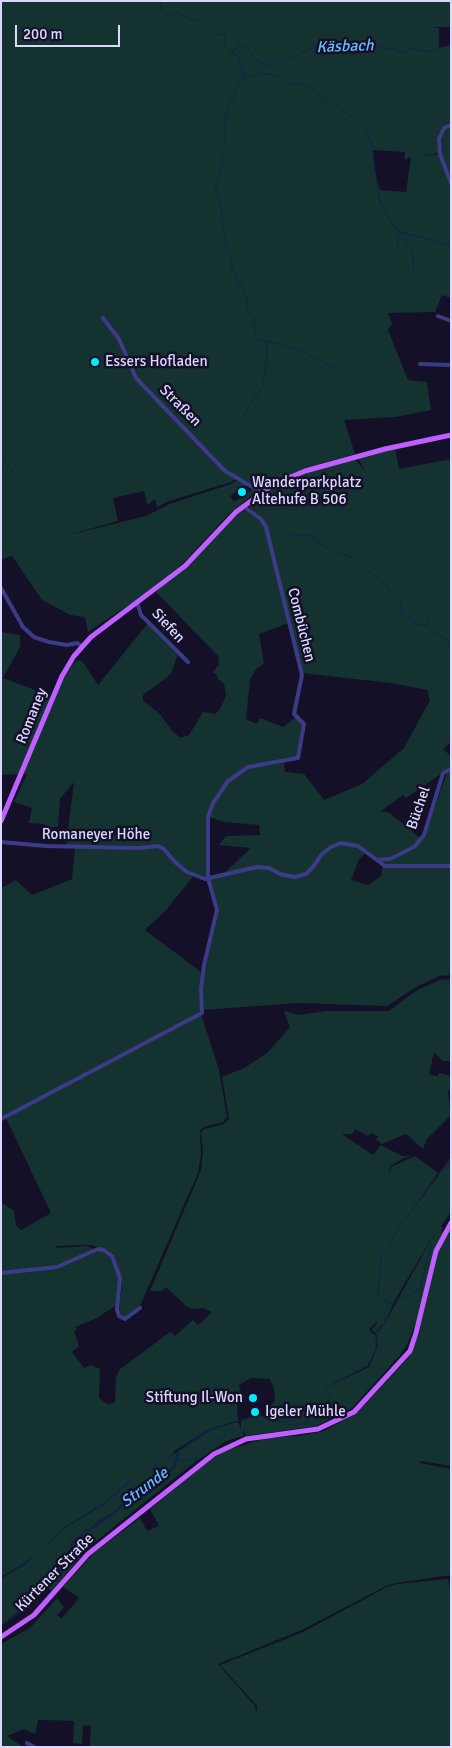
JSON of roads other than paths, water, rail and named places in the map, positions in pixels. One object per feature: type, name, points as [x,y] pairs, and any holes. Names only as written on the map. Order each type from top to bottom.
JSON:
[{"type":"main road","name":"Romaney","points":[[1,821],[62,676],[82,646],[185,566],[243,506],[274,484],[305,471],[356,456],[451,435]]},
{"type":"main road","name":"Kürtener Straße","points":[[1,1636],[34,1615],[88,1554],[214,1454],[246,1439],[318,1430],[354,1412],[385,1380],[410,1350],[436,1251],[451,1223]]},
{"type":"street","points":[[451,125],[444,128],[439,139],[440,154],[451,184]]},
{"type":"street","points":[[438,316],[451,321]]},
{"type":"street","name":"Straßen","points":[[103,318],[119,339],[136,378],[225,470],[261,492]]},
{"type":"street","points":[[420,364],[451,365]]},
{"type":"street","name":"Combüchen","points":[[208,878],[208,817],[220,790],[228,781],[248,767],[298,758],[304,724],[294,714],[302,675],[266,527],[261,519],[243,506]]},
{"type":"street","points":[[1,588],[23,627],[34,637],[49,642],[67,645],[77,643],[82,646]]},
{"type":"street","name":"Siefen","points":[[137,602],[141,615],[188,662]]},
{"type":"street","name":"Büchel","points":[[377,860],[398,856],[415,846],[424,836],[443,773],[451,768]]},
{"type":"street","name":"Romaneyer Höhe","points":[[1,842],[46,846],[139,848],[158,846],[164,848],[175,862],[188,872],[200,879],[208,878]]},
{"type":"street","points":[[1,1118],[202,1013],[201,989],[204,965],[217,910],[208,878],[257,867],[269,868],[280,874],[295,877],[306,874],[322,854],[331,847],[342,844],[358,846],[377,860],[392,867],[451,866]]},
{"type":"street","points":[[1,1273],[57,1266],[98,1249],[104,1250],[112,1256],[120,1278],[117,1309],[120,1316],[125,1319],[140,1308]]},
{"type":"street","points":[[27,1743],[34,1747]]},
{"type":"water","points":[[259,1414],[265,1417],[258,1415],[213,1429],[179,1451],[174,1469],[127,1500],[115,1513],[91,1530],[85,1531],[81,1538],[74,1542],[71,1557],[58,1573],[39,1593],[25,1601],[18,1614],[1,1628],[16,1613],[24,1600],[38,1592],[69,1558],[71,1542],[79,1537],[84,1530],[90,1529],[98,1521],[113,1513],[130,1495],[171,1469],[178,1452],[154,1468],[140,1475],[209,1429]]},
{"type":"water","points":[[135,1478],[105,1504],[65,1528],[36,1554],[65,1527],[104,1503]]},
{"type":"water","points":[[33,1557],[24,1565],[1,1577]]},
{"type":"waterway","name":"Käsbach","points":[[161,1],[161,9],[167,17],[177,13],[193,20],[199,19],[214,33],[224,35],[225,45],[230,52],[237,49],[239,45],[247,47],[257,61],[271,66],[317,46],[326,47],[329,51],[346,50],[351,46],[382,46],[383,49],[395,49],[401,53],[406,53],[410,48],[427,52],[451,45]]},
{"type":"waterway","points":[[225,142],[225,117],[238,84],[244,77],[238,56],[232,53]]},
{"type":"waterway","points":[[244,77],[245,79],[261,73],[276,75],[292,85],[299,84],[313,90],[362,123],[367,131],[372,147],[379,199],[385,213],[398,231],[451,246]]},
{"type":"waterway","points":[[223,157],[221,173],[215,184],[221,206],[227,249]]},
{"type":"waterway","points":[[399,231],[413,253],[414,271]]},
{"type":"waterway","points":[[397,248],[399,232]]},
{"type":"waterway","points":[[230,256],[232,268],[247,298],[247,309],[255,319],[254,327],[257,339],[292,347],[334,368]]},
{"type":"waterway","points":[[244,415],[263,385],[267,354],[266,340]]},
{"type":"waterway","points":[[1,458],[31,491],[36,491]]},
{"type":"waterway","points":[[286,534],[310,536],[315,538],[315,542],[351,557],[386,585],[391,594],[401,604],[402,613],[414,621],[415,624],[427,625],[429,628]]},
{"type":"waterway","points":[[427,625],[428,617]]},
{"type":"waterway","points":[[432,631],[451,642]]},
{"type":"waterway","name":"Strunde","points":[[264,1416],[293,1425],[308,1424],[308,1412],[311,1409],[320,1413],[325,1411],[323,1407],[330,1398],[325,1393],[327,1387],[368,1365],[376,1349],[375,1339],[385,1321],[385,1312],[391,1304],[389,1301],[382,1300],[378,1294],[381,1257],[392,1244],[392,1238],[404,1221],[451,1159]]},
{"type":"waterway","points":[[391,1304],[420,1289],[431,1244]]},
{"type":"waterway","points":[[177,1460],[196,1460],[197,1456],[212,1443],[226,1435],[223,1430]]},
{"type":"place","name":"Essers Hofladen","points":[[95,362]]},
{"type":"place","name":"Wanderparkplatz Altehufe B 506","points":[[242,492]]},
{"type":"place","name":"Stiftung Il-Won","points":[[253,1398]]},
{"type":"place","name":"Igeler Mühle","points":[[255,1412]]}]
